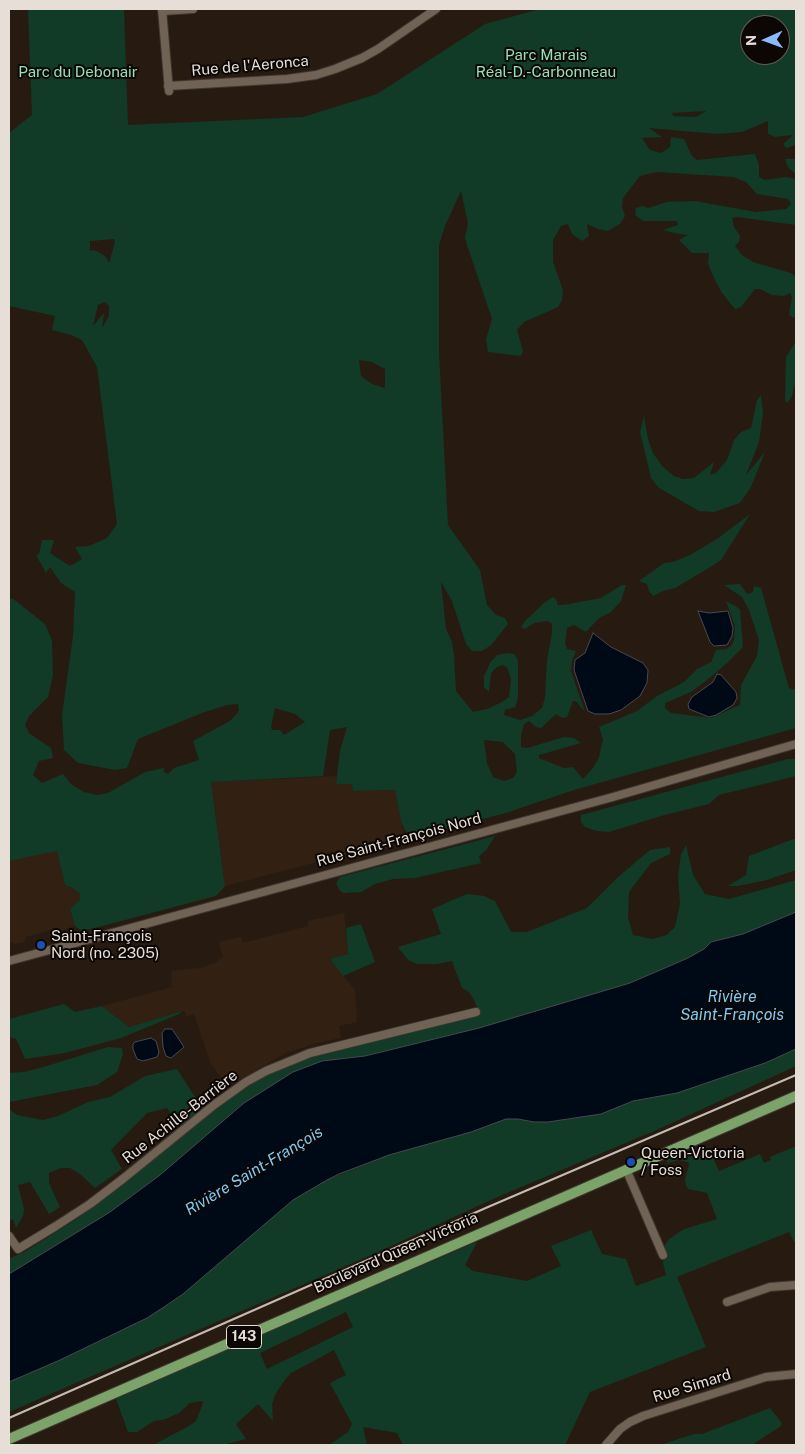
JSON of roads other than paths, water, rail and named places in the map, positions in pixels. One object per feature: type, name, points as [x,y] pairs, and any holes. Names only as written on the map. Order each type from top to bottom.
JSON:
[{"type":"main road","name":"Boulevard Queen-Victoria","points":[[9,1439],[796,1096]]},
{"type":"street","points":[[162,10],[193,9]]},
{"type":"street","name":"Rue de l'Aeronca","points":[[162,10],[169,89],[316,75],[362,58],[436,9]]},
{"type":"street","name":"Rue Saint-François Nord","points":[[9,961],[613,797],[796,744]]},
{"type":"street","name":"Rue Achille-Barrière","points":[[9,1236],[18,1249],[56,1226],[90,1204],[214,1105],[246,1082],[273,1068],[328,1048],[476,1012]]},
{"type":"street","points":[[626,1169],[663,1255]]},
{"type":"street","points":[[727,1302],[770,1287],[796,1285]]},
{"type":"street","name":"Rue Simard","points":[[606,1445],[620,1429],[643,1416],[766,1377],[796,1374]]},
{"type":"water","points":[[698,611],[709,613],[728,611],[733,628],[732,636],[727,645],[714,646],[710,642]]},
{"type":"water","points":[[593,633],[611,647],[643,663],[648,670],[647,683],[640,696],[621,710],[609,714],[595,714],[588,711],[574,670],[575,660],[585,653]]},
{"type":"water","points":[[717,674],[721,675],[736,692],[737,698],[733,705],[709,717],[689,709],[688,704],[692,697],[713,682]]},
{"type":"water","name":"Rivière Saint-François","points":[[796,912],[796,1049],[765,1063],[677,1093],[633,1101],[601,1114],[548,1122],[506,1119],[471,1132],[389,1155],[339,1174],[293,1200],[183,1294],[147,1318],[9,1382],[9,1274],[110,1212],[160,1175],[244,1103],[293,1072],[322,1061],[365,1056],[479,1028],[630,983],[688,958],[704,949],[711,942],[743,934]]},
{"type":"water","points":[[165,1029],[172,1029],[184,1047],[171,1058],[166,1056],[163,1047],[162,1033]]},
{"type":"water","points":[[151,1038],[156,1041],[159,1052],[157,1057],[143,1061],[137,1059],[133,1044]]},
{"type":"railway","points":[[9,1418],[488,1207],[796,1075]]},
{"type":"place","name":"Saint-François Nord (no. 2305)","points":[[41,945]]},
{"type":"place","name":"Queen-Victoria / Foss","points":[[631,1162]]},
{"type":"park label","name":"Parc Marais Réal-D.-Carbonneau","points":[[546,64]]},
{"type":"park label","name":"Parc du Debonair","points":[[78,72]]}]
